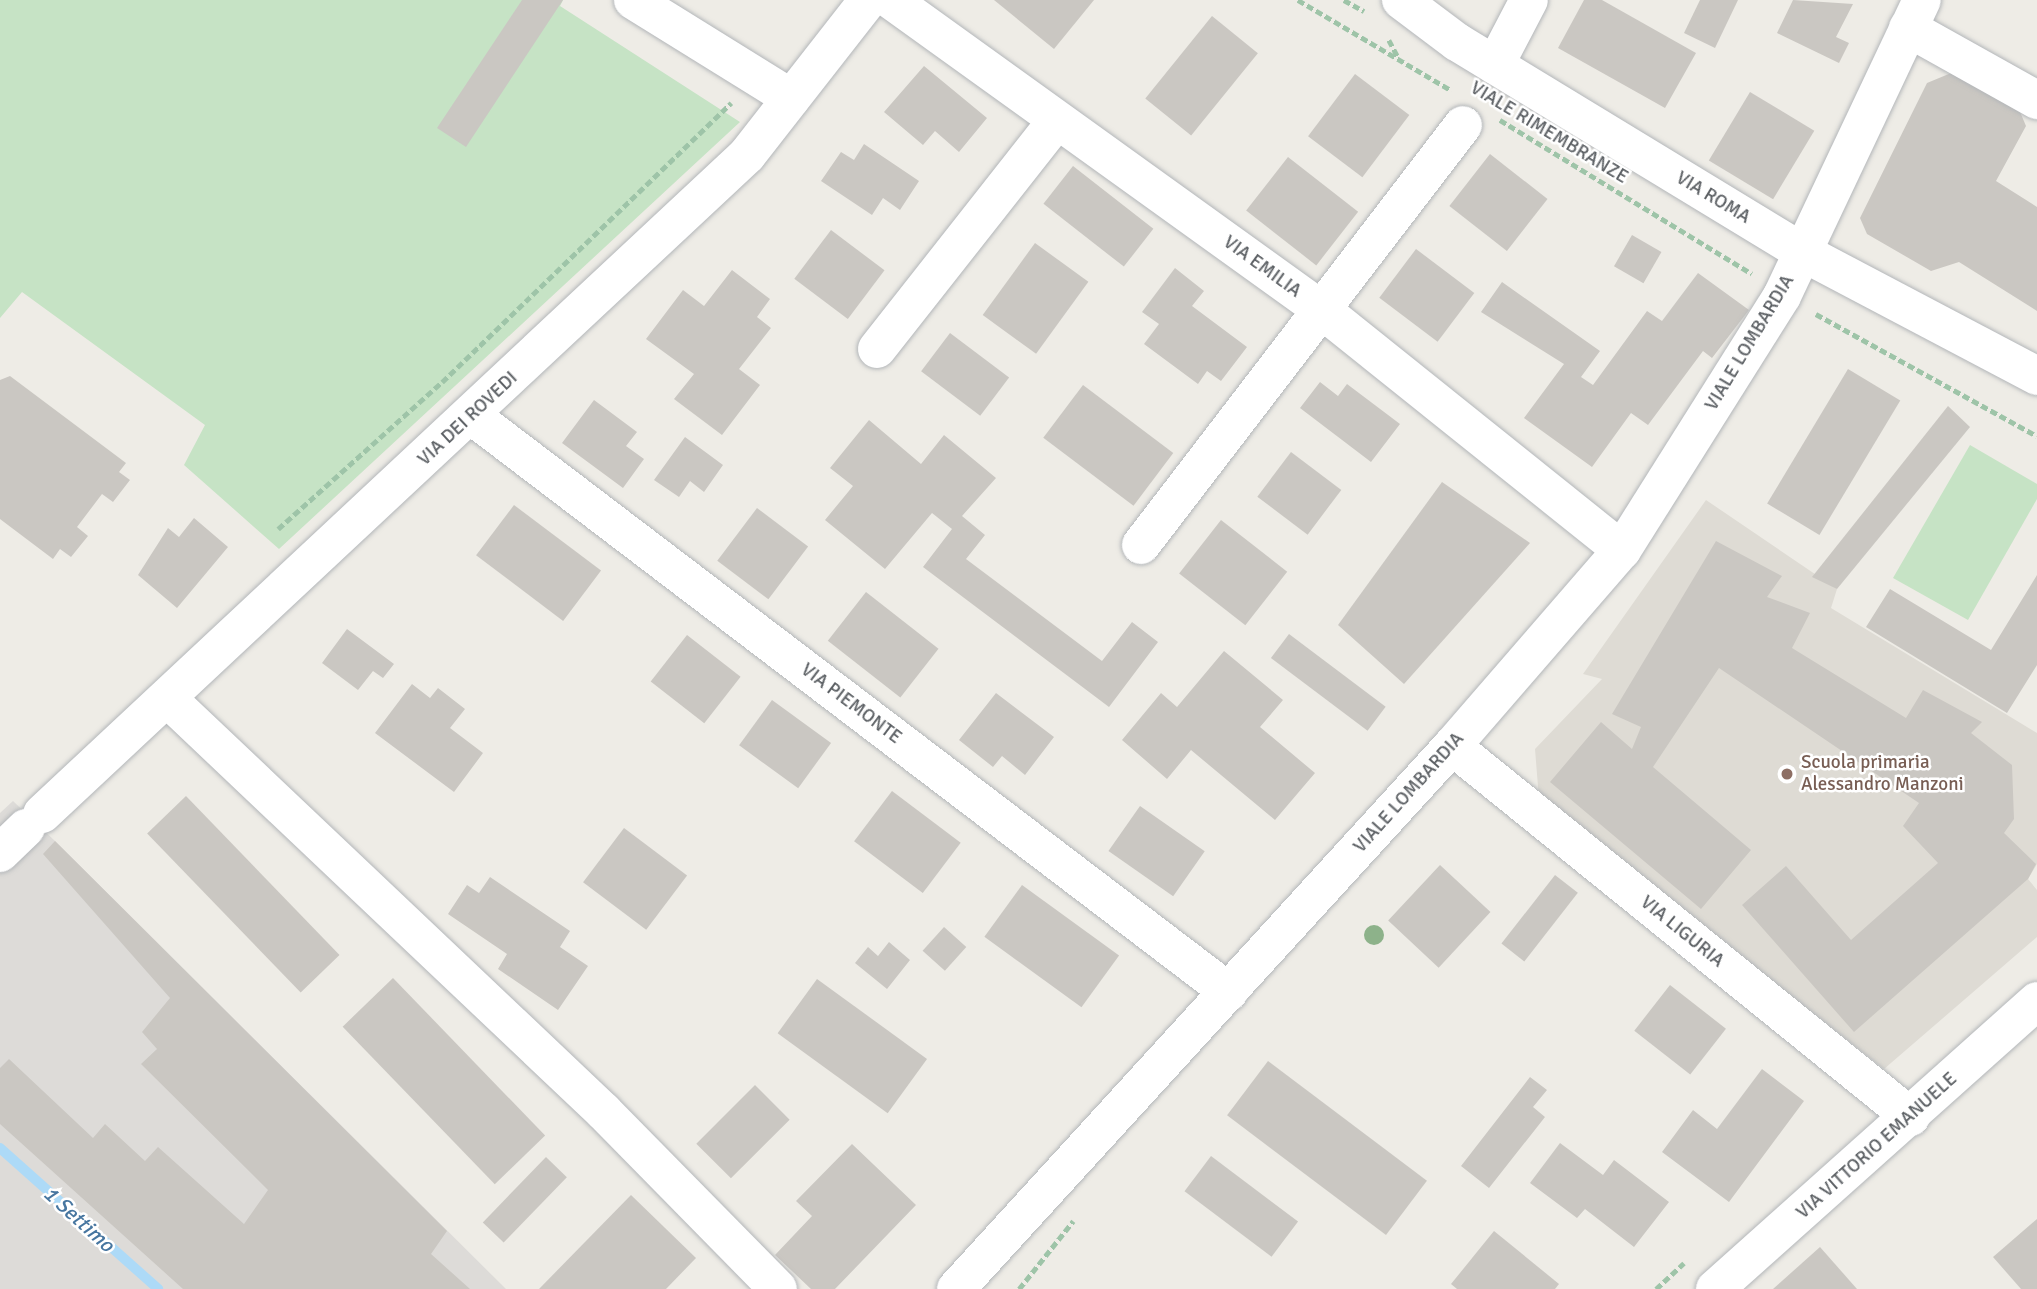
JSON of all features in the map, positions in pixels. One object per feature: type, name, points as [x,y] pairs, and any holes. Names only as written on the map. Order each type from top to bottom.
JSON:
[{"type":"street","points":[[633,0],[791,98]]},
{"type":"street","name":"VIA DEI ROVEDI","points":[[23,831],[472,416],[747,155],[868,0]]},
{"type":"street","name":"VIA EMILIA","points":[[891,0],[1322,310],[1622,550]]},
{"type":"street","name":"VIA ROMA","points":[[1401,0],[1495,65],[1802,252],[2037,376]]},
{"type":"street","points":[[1495,65],[1529,0]]},
{"type":"street","points":[[1915,14],[2037,100]]},
{"type":"street","name":"VIALE LOMBARDIA","points":[[956,1289],[1452,746],[1622,550],[1782,296],[1915,14]]},
{"type":"street","points":[[1141,545],[1471,111]]},
{"type":"street","points":[[877,349],[1057,120]]},
{"type":"street","name":"VIA PIEMONTE","points":[[472,416],[1229,992]]},
{"type":"street","points":[[167,698],[604,1112],[778,1289]]},
{"type":"street","name":"VIA LIGURIA","points":[[1452,746],[1911,1117]]},
{"type":"street","name":"VIA VITTORIO EMANUELE","points":[[1715,1289],[1911,1117],[2037,1001]]},
{"type":"path","name":"VIALE RIMEMBRANZE","points":[[1298,0],[1471,111],[1782,296],[2035,435]]},
{"type":"path","points":[[278,529],[442,382],[758,78]]},
{"type":"shaded area","name":"Scuola primaria Alessandro Manzoni","points":[[1706,500],[1837,589],[1831,608],[2037,733],[2037,864],[2028,879],[2037,890],[2037,937],[1884,1069],[1539,799],[1535,749],[1602,679],[1583,674]]},
{"type":"shaded area","points":[[13,801],[506,1289],[0,1289],[0,813]]},
{"type":"green space","points":[[0,0],[563,0],[560,6],[740,122],[279,549],[184,465],[205,425],[22,292],[0,318]]},
{"type":"green space","points":[[1970,445],[2037,484],[2037,499],[1968,620],[1893,578]]},
{"type":"building","points":[[522,0],[563,0],[466,147],[437,128]]},
{"type":"building","points":[[994,0],[1094,0],[1054,49]]},
{"type":"building","points":[[1584,0],[1602,0],[1696,53],[1665,108],[1558,48]]},
{"type":"building","points":[[1700,0],[1738,0],[1715,48],[1684,33]]},
{"type":"building","points":[[1793,0],[1853,4],[1836,37],[1849,43],[1839,63],[1777,33]]},
{"type":"building","points":[[1212,16],[1258,53],[1191,136],[1145,98]]},
{"type":"building","points":[[924,66],[987,118],[959,152],[935,131],[923,145],[884,112]]},
{"type":"building","points":[[1956,71],[2018,107],[2026,126],[1996,181],[2037,207],[2037,311],[1959,262],[1931,271],[1867,234],[1860,218],[1927,83]]},
{"type":"building","points":[[1355,74],[1409,115],[1362,177],[1308,136]]},
{"type":"building","points":[[1750,92],[1814,131],[1773,199],[1709,161]]},
{"type":"building","points":[[864,144],[919,181],[900,210],[883,198],[872,215],[821,181],[841,152],[854,160]]},
{"type":"building","points":[[1490,154],[1548,199],[1507,251],[1449,206]]},
{"type":"building","points":[[1288,157],[1358,212],[1316,265],[1246,211]]},
{"type":"building","points":[[1073,166],[1153,229],[1124,267],[1043,204]]},
{"type":"building","points":[[831,230],[885,270],[848,319],[794,279]]},
{"type":"building","points":[[1632,235],[1661,252],[1643,283],[1614,266]]},
{"type":"building","points":[[1035,243],[1088,282],[1036,354],[983,315]]},
{"type":"building","points":[[1416,249],[1474,293],[1438,342],[1379,298]]},
{"type":"building","points":[[1175,268],[1204,291],[1192,306],[1247,347],[1221,381],[1207,371],[1198,384],[1144,344],[1159,324],[1142,312]]},
{"type":"building","points":[[732,270],[770,299],[757,317],[771,328],[739,369],[760,385],[722,435],[674,399],[694,374],[646,339],[683,290],[704,306]]},
{"type":"building","points":[[1698,273],[1749,310],[1712,358],[1703,351],[1648,425],[1631,413],[1592,467],[1524,418],[1564,364],[1481,312],[1502,282],[1600,351],[1581,377],[1593,385],[1647,311],[1662,321]]},
{"type":"building","points":[[950,333],[1009,378],[980,416],[921,371]]},
{"type":"building","points":[[1848,369],[1900,400],[1819,535],[1767,504]]},
{"type":"building","points":[[10,376],[126,463],[119,472],[130,480],[113,502],[102,494],[77,527],[88,536],[71,557],[60,549],[53,559],[0,519],[0,380]]},
{"type":"building","points":[[1320,382],[1338,396],[1347,384],[1400,424],[1371,462],[1300,408]]},
{"type":"building","points":[[1083,385],[1173,453],[1134,506],[1043,438]]},
{"type":"building","points":[[594,400],[637,432],[626,446],[644,459],[623,488],[562,443]]},
{"type":"building","points":[[1948,406],[1970,427],[1837,589],[1812,577]]},
{"type":"building","points":[[869,420],[921,464],[944,435],[996,478],[962,516],[985,535],[966,559],[1102,661],[1132,622],[1158,642],[1109,707],[923,567],[952,529],[932,513],[885,569],[825,520],[853,486],[830,468]]},
{"type":"building","points":[[685,437],[723,465],[704,492],[690,481],[679,497],[654,480]]},
{"type":"building","points":[[1291,452],[1341,490],[1308,535],[1257,497]]},
{"type":"building","points":[[1442,482],[1530,543],[1404,684],[1338,625]]},
{"type":"building","points":[[514,505],[601,571],[563,621],[476,555]]},
{"type":"building","points":[[757,508],[808,547],[768,599],[717,561]]},
{"type":"building","points":[[194,518],[228,547],[177,608],[138,575],[168,528],[179,537]]},
{"type":"building","points":[[1221,520],[1287,572],[1245,625],[1179,574]]},
{"type":"building","points":[[1716,541],[1782,576],[1767,597],[1810,613],[1792,648],[1906,718],[1923,690],[1982,722],[1971,733],[2012,765],[2014,819],[2004,833],[2036,864],[2028,879],[1854,1032],[1742,905],[1786,866],[1851,940],[1938,863],[1903,826],[1919,803],[1719,668],[1653,767],[1751,850],[1701,909],[1550,782],[1601,722],[1632,749],[1641,727],[1612,714]]},
{"type":"building","points":[[2037,575],[2037,665],[2007,713],[1866,627],[1890,589],[1991,650]]},
{"type":"building","points":[[866,592],[938,649],[900,697],[828,641]]},
{"type":"building","points":[[347,629],[394,664],[383,678],[373,671],[358,690],[322,663]]},
{"type":"building","points":[[1289,634],[1386,707],[1368,731],[1271,658]]},
{"type":"building","points":[[687,635],[741,677],[704,723],[651,681]]},
{"type":"building","points":[[1224,651],[1283,700],[1260,727],[1315,773],[1275,820],[1191,750],[1167,779],[1122,740],[1161,693],[1177,707]]},
{"type":"building","points":[[412,684],[430,698],[438,688],[465,709],[450,728],[483,753],[454,792],[375,733]]},
{"type":"building","points":[[996,693],[1054,737],[1025,775],[1002,756],[993,767],[959,740]]},
{"type":"building","points":[[772,700],[831,743],[798,788],[739,745]]},
{"type":"building","points":[[892,791],[961,843],[923,893],[854,841]]},
{"type":"building","points":[[186,796],[340,955],[301,992],[147,834]]},
{"type":"building","points":[[1140,806],[1205,851],[1173,896],[1108,851]]},
{"type":"building","points":[[624,828],[687,876],[646,930],[583,882]]},
{"type":"building","points":[[55,841],[447,1231],[431,1254],[470,1289],[183,1289],[0,1124],[0,1068],[9,1059],[93,1138],[105,1124],[145,1161],[158,1147],[244,1224],[268,1190],[141,1064],[157,1049],[142,1032],[170,998],[43,854]]},
{"type":"building","points":[[1440,865],[1490,912],[1439,968],[1388,921]]},
{"type":"building","points":[[1555,875],[1578,893],[1524,961],[1501,944]]},
{"type":"building","points":[[490,877],[570,931],[560,947],[588,966],[558,1010],[498,969],[507,954],[448,914],[467,885],[479,893]]},
{"type":"building","points":[[1022,885],[1119,956],[1081,1007],[984,937]]},
{"type":"building","points":[[944,927],[966,947],[945,971],[923,951]]},
{"type":"building","points":[[889,942],[910,960],[887,989],[855,963],[868,947],[878,956]]},
{"type":"building","points":[[393,978],[545,1136],[495,1184],[343,1027]]},
{"type":"building","points":[[817,979],[927,1059],[888,1113],[778,1033]]},
{"type":"building","points":[[1670,985],[1726,1029],[1690,1074],[1634,1031]]},
{"type":"building","points":[[1268,1061],[1427,1181],[1386,1235],[1227,1115]]},
{"type":"building","points":[[1762,1069],[1804,1101],[1729,1202],[1662,1152],[1693,1110],[1717,1129]]},
{"type":"building","points":[[1530,1077],[1547,1090],[1533,1107],[1545,1117],[1489,1188],[1461,1166]]},
{"type":"building","points":[[755,1085],[790,1120],[731,1178],[696,1144]]},
{"type":"building","points":[[1560,1143],[1603,1175],[1614,1160],[1669,1202],[1634,1247],[1585,1209],[1577,1218],[1530,1183]]},
{"type":"building","points":[[852,1144],[916,1205],[835,1289],[811,1289],[775,1255],[812,1216],[796,1201]]},
{"type":"building","points":[[1211,1156],[1298,1222],[1272,1257],[1185,1191]]},
{"type":"building","points":[[546,1157],[567,1177],[504,1243],[483,1222]]},
{"type":"building","points":[[631,1195],[696,1258],[666,1289],[539,1289]]},
{"type":"building","points":[[2037,1219],[2037,1289],[2021,1289],[1993,1257]]},
{"type":"building","points":[[1494,1231],[1559,1284],[1555,1289],[1457,1289],[1451,1284]]},
{"type":"building","points":[[1820,1247],[1857,1289],[1773,1289]]},
{"type":"waterway","name":"1 Settimo","points":[[0,1148],[158,1289]]},
{"type":"place","name":"Scuola primaria Alessandro Manzoni","points":[[1787,774]]}]
